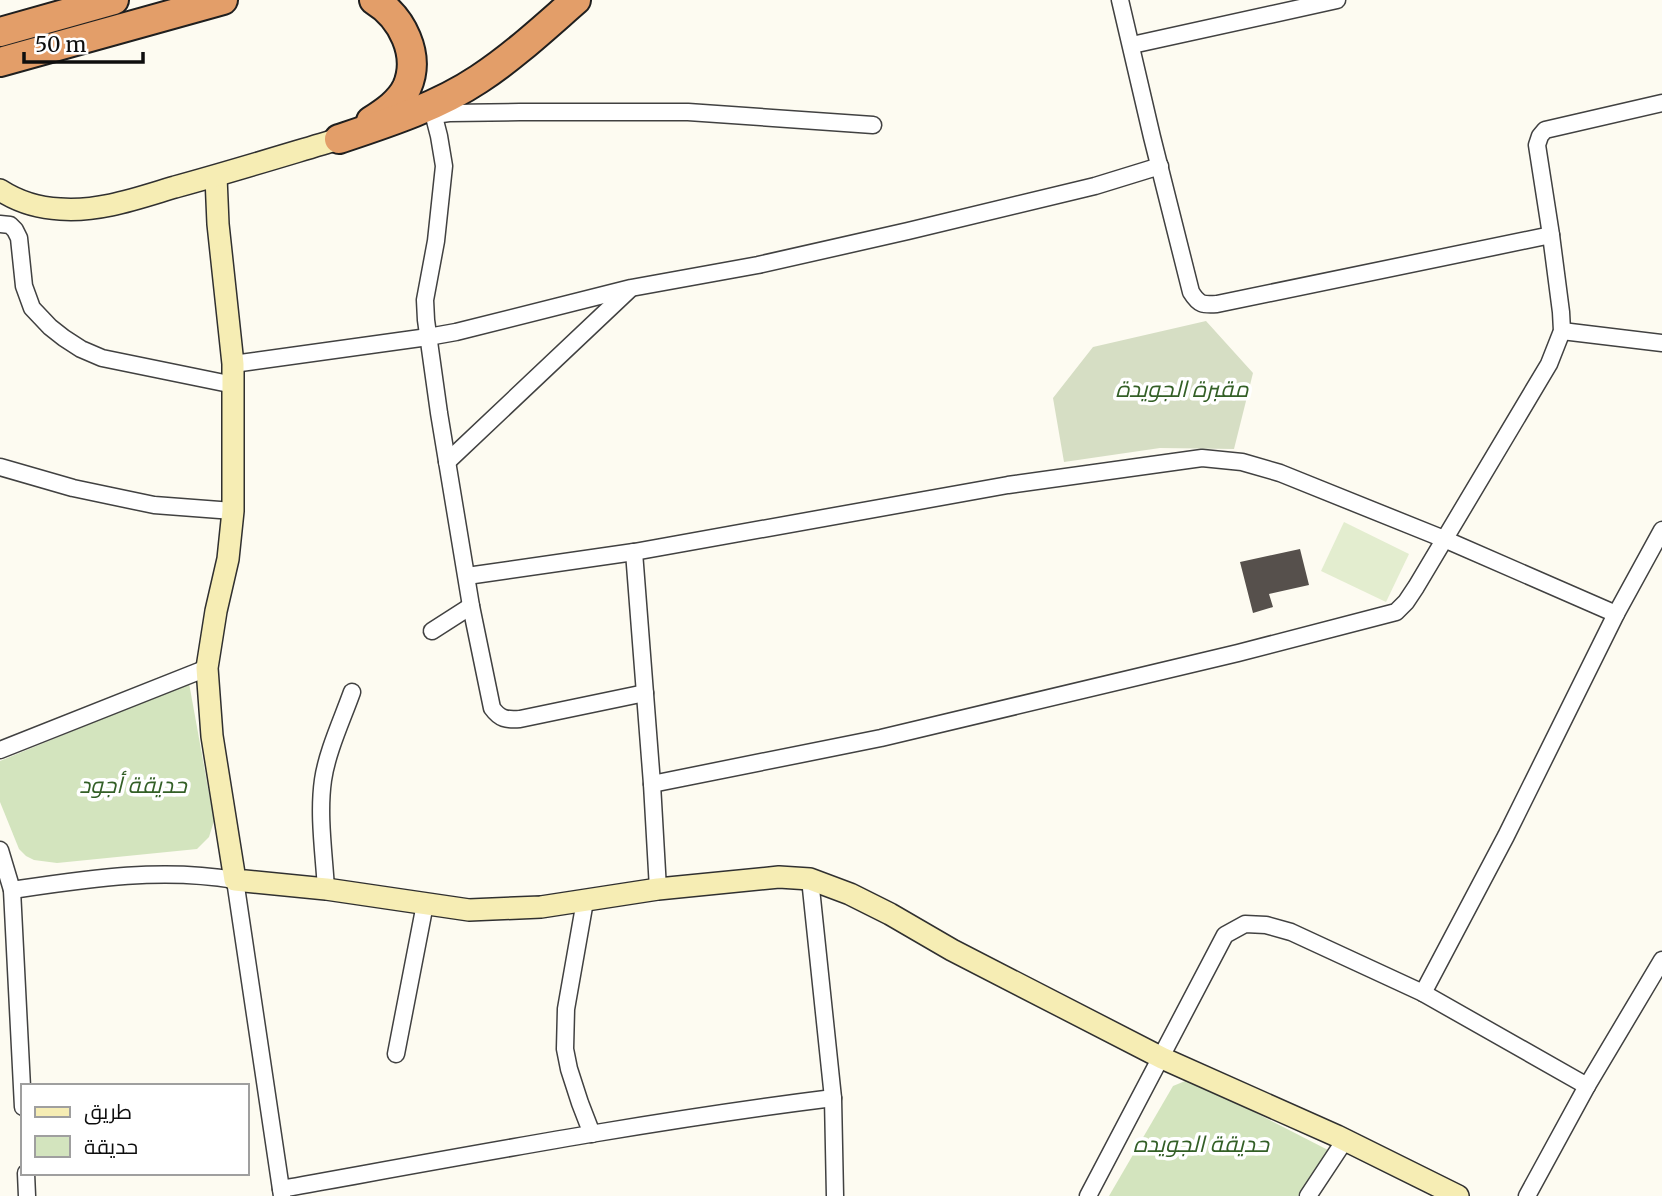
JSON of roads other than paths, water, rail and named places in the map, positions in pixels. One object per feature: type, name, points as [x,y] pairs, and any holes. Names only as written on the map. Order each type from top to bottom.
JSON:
[{"type":"highway","points":[[0,32],[114,0]]},
{"type":"highway","points":[[0,62],[223,0]]},
{"type":"highway","points":[[339,139],[387,111],[398,101],[411,72],[412,57],[400,24],[374,0]]},
{"type":"highway","points":[[339,139],[432,110],[500,64],[576,0]]},
{"type":"street","points":[[1120,0],[1191,292],[1196,300],[1204,305],[1552,235]]},
{"type":"street","points":[[1132,45],[1337,0]]},
{"type":"street","points":[[652,785],[881,738],[1396,612],[1406,603],[1549,364],[1562,331],[1552,235],[1537,145],[1541,136],[1545,130],[1662,103]]},
{"type":"street","points":[[645,693],[520,719],[508,720],[499,717],[492,708],[471,606],[428,337],[425,300],[436,241],[444,166],[432,110],[449,113],[688,112],[873,125]]},
{"type":"street","points":[[0,190],[36,205],[59,209],[107,206],[216,177],[339,139]]},
{"type":"street","points":[[0,224],[10,225],[19,238],[24,286],[32,308],[50,327],[81,349],[102,358],[233,374],[456,332],[631,288],[758,265],[1095,186],[1160,166]]},
{"type":"street","points":[[216,177],[233,374],[233,511],[228,559],[207,668],[214,748],[282,1193],[592,1134],[747,1108],[833,1098]]},
{"type":"street","points":[[447,462],[631,288]]},
{"type":"street","points":[[1562,331],[1662,343]]},
{"type":"street","points":[[467,576],[634,552],[1008,485],[1202,458],[1242,462],[1280,473],[1444,539],[1616,614]]},
{"type":"street","points":[[0,467],[73,488],[154,505],[233,511]]},
{"type":"street","points":[[1423,993],[1506,836],[1616,614],[1662,530]]},
{"type":"street","points":[[634,552],[658,889]]},
{"type":"street","points":[[432,631],[471,606]]},
{"type":"street","points":[[0,750],[207,668]]},
{"type":"street","points":[[326,889],[323,779],[352,692]]},
{"type":"street","points":[[0,850],[12,890],[22,1084]]},
{"type":"street","points":[[12,890],[95,878],[158,873],[208,875],[469,910],[505,910],[658,889],[779,877],[810,879],[850,894],[890,914],[953,950],[1162,1058],[1345,1140],[1458,1196]]},
{"type":"street","points":[[810,879],[833,1098],[835,1196]]},
{"type":"street","points":[[585,901],[566,1009],[565,1049],[592,1134]]},
{"type":"street","points":[[396,1054],[425,904]]},
{"type":"street","points":[[1088,1196],[1226,935],[1245,924],[1266,925],[1291,932],[1423,993],[1587,1086]]},
{"type":"street","points":[[1527,1196],[1587,1086],[1662,960]]},
{"type":"street","points":[[1308,1196],[1345,1140]]},
{"type":"street","points":[[26,1175],[27,1196]]},
{"type":"park label","name":"مقبرة الجويدة","points":[[1182,388]]},
{"type":"park label","name":"حديقة أجود","points":[[133,784]]},
{"type":"park label","name":"حديقة الجويده","points":[[1201,1143]]}]
